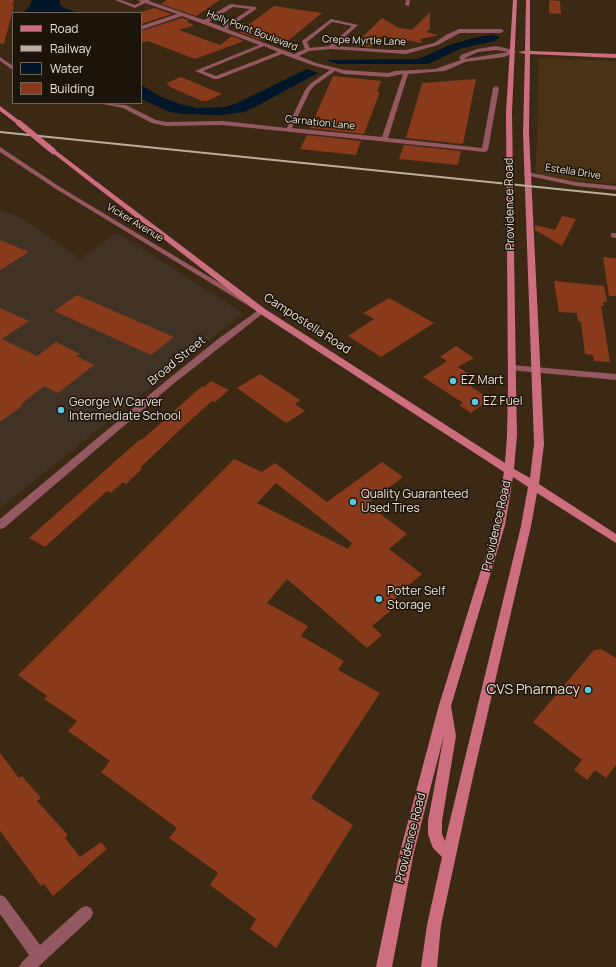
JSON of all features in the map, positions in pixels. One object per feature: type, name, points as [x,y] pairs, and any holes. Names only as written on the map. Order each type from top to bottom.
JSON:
[{"type":"main road","name":"Providence Road","points":[[384,967],[407,852],[446,705],[500,525],[509,470],[512,435],[512,368],[509,112],[515,0]]},
{"type":"main road","name":"Providence Road","points":[[429,967],[434,925],[465,780],[526,526],[534,486],[539,444],[537,370],[527,174],[526,111],[528,0]]},
{"type":"main road","points":[[513,52],[616,56]]},
{"type":"main road","name":"Campostella Road","points":[[0,108],[262,312],[616,539]]},
{"type":"main road","points":[[446,705],[450,736],[435,821],[435,834],[438,843],[449,855]]},
{"type":"street","points":[[117,0],[136,7],[147,1]]},
{"type":"street","name":"Holly Point Boulevard","points":[[140,0],[147,1],[205,22],[314,64],[344,72],[388,75],[445,69],[464,61],[504,55],[513,52]]},
{"type":"street","points":[[205,22],[232,5],[254,8],[223,29]]},
{"type":"street","points":[[142,28],[182,14]]},
{"type":"street","points":[[308,50],[304,42],[331,20],[356,25],[331,47]]},
{"type":"street","name":"Crepe Myrtle Lane","points":[[294,56],[308,50],[331,47],[383,52],[406,52],[436,44],[459,31],[501,31]]},
{"type":"street","points":[[263,45],[198,71],[216,78],[282,52]]},
{"type":"street","points":[[0,59],[12,67]]},
{"type":"street","points":[[289,129],[307,91],[336,69]]},
{"type":"street","points":[[384,140],[406,73]]},
{"type":"street","name":"Carnation Lane","points":[[109,104],[124,106],[154,122],[177,125],[223,123],[484,150],[496,88]]},
{"type":"street","name":"Vicker Avenue","points":[[0,149],[58,188],[262,312]]},
{"type":"street","name":"Estella Drive","points":[[527,174],[576,184],[616,188]]},
{"type":"street","name":"Broad Street","points":[[0,525],[169,382],[221,341],[262,312]]},
{"type":"street","points":[[512,368],[616,378]]},
{"type":"street","points":[[0,902],[39,956]]},
{"type":"street","points":[[27,967],[86,913]]},
{"type":"shaded area","points":[[539,58],[616,61],[616,184],[567,180],[536,174]]},
{"type":"shaded area","name":"George W Carver Intermediate School","points":[[0,210],[22,218],[80,259],[117,233],[243,313],[0,508]]},
{"type":"water","points":[[32,0],[60,0],[60,5],[75,12],[24,12],[29,7]]},
{"type":"water","points":[[491,35],[498,36],[499,38],[495,41],[462,48],[428,64],[338,64],[326,60],[417,59],[452,44]]},
{"type":"water","points":[[307,69],[318,73],[244,112],[222,115],[183,114],[170,112],[142,99],[142,86],[161,97],[183,105],[197,108],[225,107],[235,104]]},
{"type":"building","points":[[0,0],[14,0],[4,44],[0,43]]},
{"type":"building","points":[[167,0],[220,0],[196,16],[161,4]]},
{"type":"building","points":[[549,0],[560,1],[561,14],[549,13]]},
{"type":"building","points":[[274,6],[322,13],[284,44],[257,39],[239,32]]},
{"type":"building","points":[[154,8],[172,14],[142,24],[141,12]]},
{"type":"building","points":[[430,12],[430,29],[426,32],[439,35],[420,39],[423,43],[382,36],[371,47],[354,45],[382,18],[399,28],[412,30]]},
{"type":"building","points":[[182,18],[189,20],[187,22],[194,25],[179,30],[220,45],[232,36],[244,41],[195,59],[148,41],[142,43],[142,31]]},
{"type":"building","points":[[333,76],[381,81],[377,92],[380,92],[364,134],[310,128]]},
{"type":"building","points":[[181,77],[222,94],[207,101],[202,101],[168,86],[170,85],[166,83]]},
{"type":"building","points":[[476,79],[463,144],[406,138],[422,83]]},
{"type":"building","points":[[307,135],[361,141],[356,155],[300,149]]},
{"type":"building","points":[[404,145],[461,151],[458,165],[399,159]]},
{"type":"building","points":[[562,216],[576,219],[562,246],[535,230],[535,225],[555,230]]},
{"type":"building","points":[[0,240],[29,252],[0,270]]},
{"type":"building","points":[[603,257],[616,258],[616,296],[609,296]]},
{"type":"building","points":[[554,281],[604,286],[607,302],[603,302],[604,306],[601,306],[610,362],[594,361],[593,355],[585,354],[581,322],[578,321],[577,313],[559,312]]},
{"type":"building","points":[[77,295],[174,337],[151,355],[54,311]]},
{"type":"building","points":[[389,298],[434,323],[381,357],[348,336],[374,319],[363,313]]},
{"type":"building","points":[[0,308],[29,321],[2,339],[37,356],[56,342],[80,354],[76,356],[94,365],[58,393],[44,386],[20,405],[22,406],[0,422]]},
{"type":"building","points":[[456,346],[474,358],[458,367],[469,374],[461,380],[490,399],[471,413],[459,405],[463,403],[423,377],[447,361],[440,357]]},
{"type":"building","points":[[260,374],[300,400],[295,404],[305,411],[286,423],[237,388]]},
{"type":"building","points":[[211,381],[229,390],[215,402],[212,401],[183,427],[140,468],[142,469],[126,484],[123,482],[111,493],[107,491],[45,547],[29,538],[138,441],[144,438],[202,386],[204,387]]},
{"type":"building","points":[[234,459],[262,472],[275,463],[327,502],[382,462],[403,477],[367,504],[407,534],[389,549],[422,574],[395,597],[401,602],[372,626],[382,635],[367,648],[287,579],[267,603],[308,626],[301,636],[344,661],[338,670],[380,693],[311,798],[353,825],[276,948],[250,929],[256,919],[210,885],[218,873],[169,838],[177,828],[101,772],[110,761],[68,731],[77,721],[44,699],[47,696],[18,675]],"holes":[[[276,483],[352,543],[348,549],[257,503]]]},
{"type":"building","name":"CVS Pharmacy","points":[[601,649],[616,658],[616,765],[606,778],[595,770],[587,780],[574,770],[582,760],[533,722],[594,650]]},
{"type":"building","points":[[0,753],[19,778],[22,776],[41,798],[37,801],[68,835],[65,838],[80,857],[101,842],[107,849],[53,896],[44,884],[41,886],[0,831]]},
{"type":"railway","points":[[0,132],[616,195]]},
{"type":"place","name":"EZ Mart","points":[[453,381]]},
{"type":"place","name":"EZ Fuel","points":[[475,402]]},
{"type":"place","name":"George W Carver Intermediate School","points":[[61,410]]},
{"type":"place","name":"Quality Guaranteed Used Tires","points":[[353,502]]},
{"type":"place","name":"Potter Self Storage","points":[[379,599]]},
{"type":"place","name":"CVS Pharmacy","points":[[588,690]]}]
